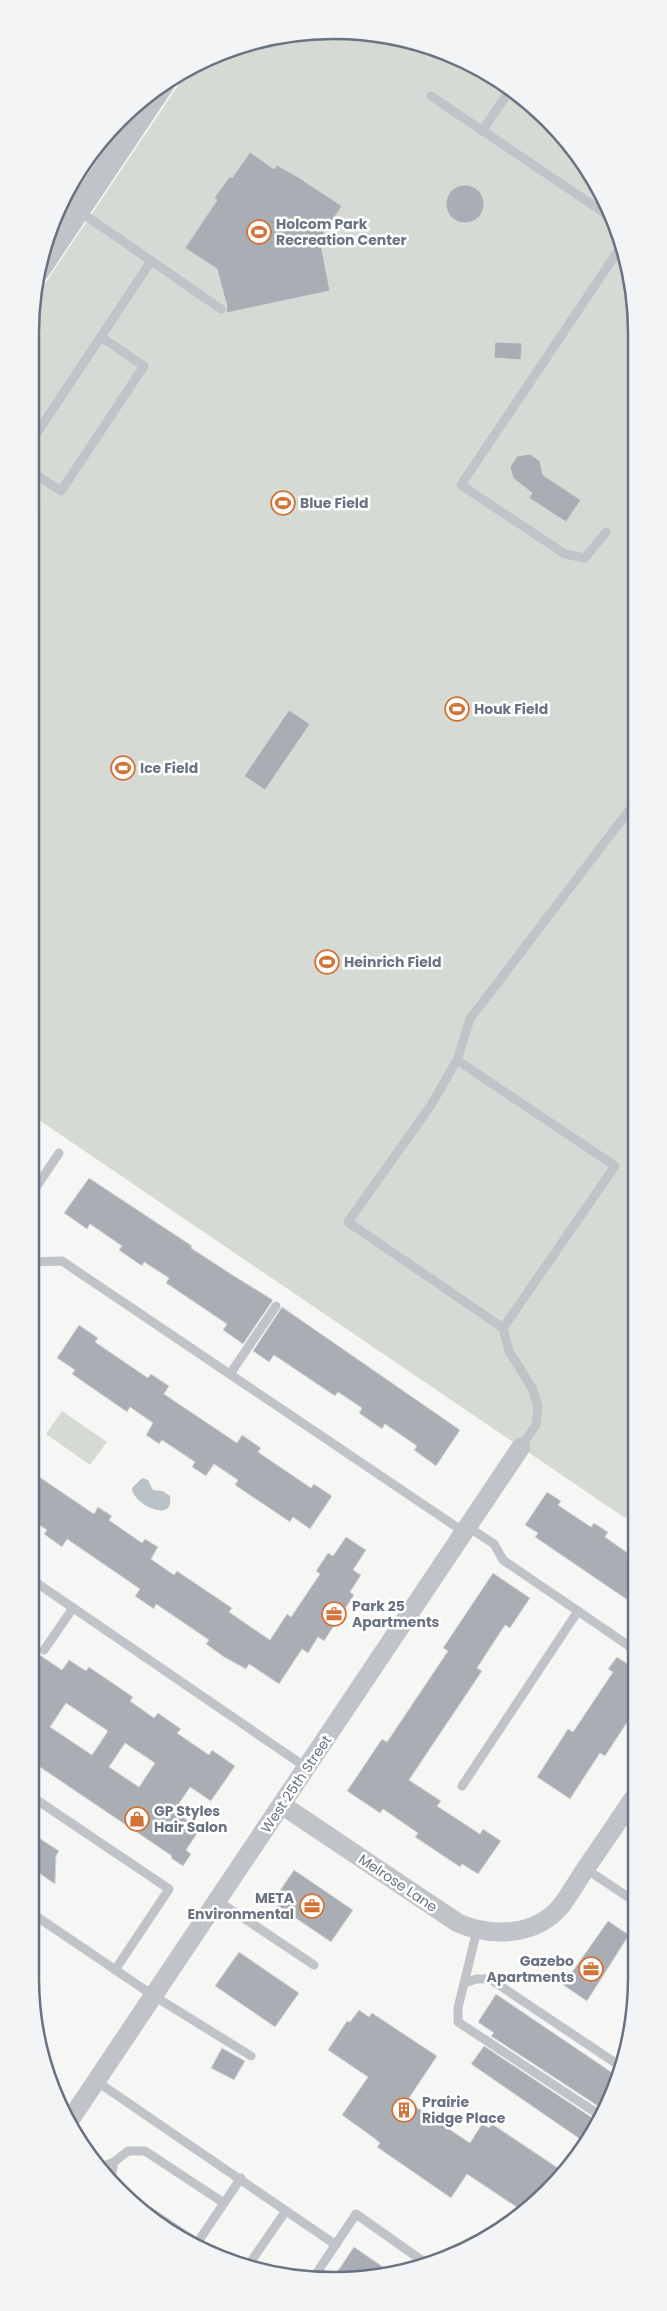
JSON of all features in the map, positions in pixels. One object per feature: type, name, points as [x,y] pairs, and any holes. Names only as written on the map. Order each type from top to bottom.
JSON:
[{"type":"street","points":[[51,251],[146,107]]},
{"type":"street","name":"West 25th Street","points":[[73,2116],[520,1448]]},
{"type":"street","name":"Melrose Lane","points":[[282,1805],[458,1923],[477,1930],[505,1933],[523,1930],[550,1916],[560,1907],[586,1869]]},
{"type":"street","points":[[586,1869],[628,1806]]},
{"type":"lane","points":[[482,131],[506,95]]},
{"type":"lane","points":[[431,96],[602,211]]},
{"type":"lane","points":[[78,210],[221,309]]},
{"type":"lane","points":[[606,532],[585,558],[565,554],[461,485],[617,253]]},
{"type":"lane","points":[[39,430],[151,261]]},
{"type":"lane","points":[[39,477],[61,491],[144,366],[101,337]]},
{"type":"lane","points":[[520,1448],[536,1425],[538,1406],[532,1388],[509,1352],[503,1328],[348,1222],[400,1151],[457,1060],[470,1019],[628,813]]},
{"type":"lane","points":[[457,1060],[615,1166],[503,1328]]},
{"type":"lane","points":[[39,1183],[59,1153]]},
{"type":"lane","points":[[39,1262],[62,1262],[466,1529],[494,1544],[503,1560],[628,1645]]},
{"type":"lane","points":[[230,1374],[276,1306]]},
{"type":"lane","points":[[39,1585],[307,1768]]},
{"type":"lane","points":[[44,1650],[73,1608]]},
{"type":"lane","points":[[462,1786],[578,1611]]},
{"type":"lane","points":[[39,1801],[169,1889],[115,1970]]},
{"type":"lane","points":[[586,1869],[628,1896]]},
{"type":"lane","points":[[218,1901],[314,1965]]},
{"type":"lane","points":[[39,1918],[154,1996],[251,2056]]},
{"type":"lane","points":[[477,1930],[458,2008],[458,2022],[596,2112]]},
{"type":"lane","points":[[464,1983],[476,1978],[490,1980],[615,2063]]},
{"type":"lane","points":[[96,2081],[241,2178],[285,2212],[336,2245]]},
{"type":"lane","points":[[106,2165],[114,2162],[128,2151],[145,2152],[224,2203]]},
{"type":"lane","points":[[112,2172],[114,2162]]},
{"type":"lane","points":[[199,2240],[241,2178]]},
{"type":"lane","points":[[252,2261],[285,2212]]},
{"type":"lane","points":[[317,2272],[356,2214],[420,2259]]},
{"type":"shaded area","points":[[353,39],[391,44],[428,54],[481,78],[513,100],[542,125],[579,170],[598,203],[613,239],[618,257],[623,276],[628,314],[628,1513],[625,1518],[39,1120],[39,314],[42,288],[181,81],[203,69],[239,54],[295,41]]},
{"type":"shaded area","points":[[62,1411],[107,1442],[90,1465],[46,1434]]},
{"type":"shaded area","points":[[142,1478],[148,1480],[153,1490],[163,1491],[170,1496],[170,1505],[166,1509],[153,1509],[145,1505],[134,1494],[132,1488]]},
{"type":"building","name":"Holcom Park Recreation Center","points":[[250,152],[274,169],[277,165],[298,177],[342,206],[320,239],[330,291],[226,313],[227,307],[217,269],[185,248],[217,200],[214,198],[230,176],[232,178]]},
{"type":"building","points":[[465,185],[478,191],[484,204],[478,217],[465,223],[452,217],[446,204],[452,191]]},
{"type":"building","points":[[495,342],[522,343],[521,360],[494,358]]},
{"type":"building","points":[[530,454],[540,461],[543,475],[581,500],[566,522],[529,498],[532,493],[513,478],[510,467],[517,456]]},
{"type":"building","points":[[289,710],[310,724],[265,790],[244,776]]},
{"type":"building","points":[[89,1178],[192,1246],[191,1248],[273,1300],[243,1344],[223,1330],[227,1324],[166,1283],[169,1278],[144,1262],[142,1266],[119,1250],[122,1246],[90,1224],[87,1229],[64,1213]]},
{"type":"building","points":[[282,1307],[460,1430],[436,1466],[414,1450],[417,1446],[385,1424],[382,1429],[359,1413],[362,1408],[338,1392],[335,1396],[274,1355],[269,1362],[253,1351]]},
{"type":"building","points":[[79,1325],[98,1338],[95,1342],[148,1378],[151,1374],[169,1386],[164,1394],[237,1443],[242,1435],[261,1448],[258,1452],[311,1488],[314,1484],[332,1496],[310,1529],[293,1517],[290,1522],[235,1485],[238,1480],[214,1464],[206,1476],[192,1467],[195,1462],[162,1440],[159,1444],[146,1435],[153,1423],[130,1407],[127,1412],[72,1374],[75,1370],[57,1358]]},
{"type":"building","points":[[39,1477],[94,1514],[98,1507],[112,1516],[109,1520],[142,1543],[145,1539],[158,1547],[151,1559],[174,1575],[177,1571],[232,1608],[229,1612],[270,1640],[287,1614],[291,1617],[320,1574],[316,1571],[328,1553],[333,1556],[346,1537],[366,1550],[353,1570],[361,1575],[350,1592],[354,1595],[324,1641],[318,1637],[308,1653],[302,1649],[279,1684],[249,1664],[246,1669],[224,1657],[206,1644],[209,1640],[156,1604],[154,1609],[135,1596],[140,1589],[67,1539],[62,1547],[44,1534],[47,1530],[39,1525]]},
{"type":"building","points":[[547,1492],[561,1501],[558,1505],[591,1527],[594,1523],[608,1532],[605,1537],[628,1553],[628,1600],[535,1537],[538,1533],[525,1525]]},
{"type":"building","points":[[493,1573],[530,1598],[510,1628],[505,1625],[477,1668],[482,1671],[409,1780],[441,1801],[437,1806],[480,1834],[483,1829],[501,1841],[478,1874],[462,1864],[460,1867],[415,1837],[418,1833],[383,1809],[380,1813],[347,1791],[382,1739],[387,1742],[448,1651],[443,1648]]},
{"type":"building","points":[[39,1654],[62,1670],[69,1660],[86,1671],[89,1667],[133,1697],[130,1701],[154,1718],[158,1713],[181,1729],[177,1733],[209,1755],[212,1750],[235,1766],[211,1801],[190,1787],[174,1811],[200,1829],[186,1850],[191,1854],[183,1866],[171,1858],[172,1856],[39,1766]],"holes":[[[66,1703],[108,1731],[92,1755],[50,1727]],[[125,1743],[155,1763],[139,1787],[109,1767]]]},
{"type":"building","points":[[617,1657],[628,1664],[628,1721],[605,1756],[600,1753],[570,1799],[537,1777],[568,1729],[573,1732],[613,1672],[608,1669]]},
{"type":"building","points":[[39,1838],[59,1851],[56,1856],[55,1884],[39,1873]]},
{"type":"building","name":"META Environmental","points":[[294,1870],[353,1910],[331,1942],[272,1902]]},
{"type":"building","name":"Gazebo Apartments","points":[[608,1921],[628,1934],[587,2001],[563,1985]]},
{"type":"building","points":[[239,1952],[299,1993],[275,2027],[215,1986]]},
{"type":"building","points":[[496,1994],[613,2073],[599,2106],[491,2036],[494,2033],[478,2022]]},
{"type":"building","name":"Prairie Ridge Place","points":[[359,2010],[369,2017],[372,2013],[437,2056],[407,2101],[470,2143],[482,2124],[489,2128],[492,2124],[558,2168],[542,2186],[517,2208],[467,2174],[451,2198],[377,2147],[380,2143],[342,2115],[368,2077],[328,2050],[347,2021],[350,2022]]},
{"type":"building","points":[[484,2046],[593,2118],[580,2139],[471,2064]]},
{"type":"building","points":[[222,2048],[245,2061],[234,2080],[211,2068]]},
{"type":"building","points":[[354,2247],[385,2268],[353,2272],[337,2272]]},
{"type":"place","name":"Holcom Park Recreation Center","points":[[259,232]]},
{"type":"place","name":"Blue Field","points":[[283,503]]},
{"type":"place","name":"Houk Field","points":[[457,709]]},
{"type":"place","name":"Ice Field","points":[[123,768]]},
{"type":"place","name":"Heinrich Field","points":[[327,962]]},
{"type":"place","name":"Park 25 Apartments","points":[[334,1614]]},
{"type":"place","name":"GP Styles Hair Salon","points":[[137,1819]]},
{"type":"place","name":"META Environmental","points":[[312,1906]]},
{"type":"place","name":"Gazebo Apartments","points":[[591,1969]]},
{"type":"place","name":"Prairie Ridge Place","points":[[404,2110]]}]
